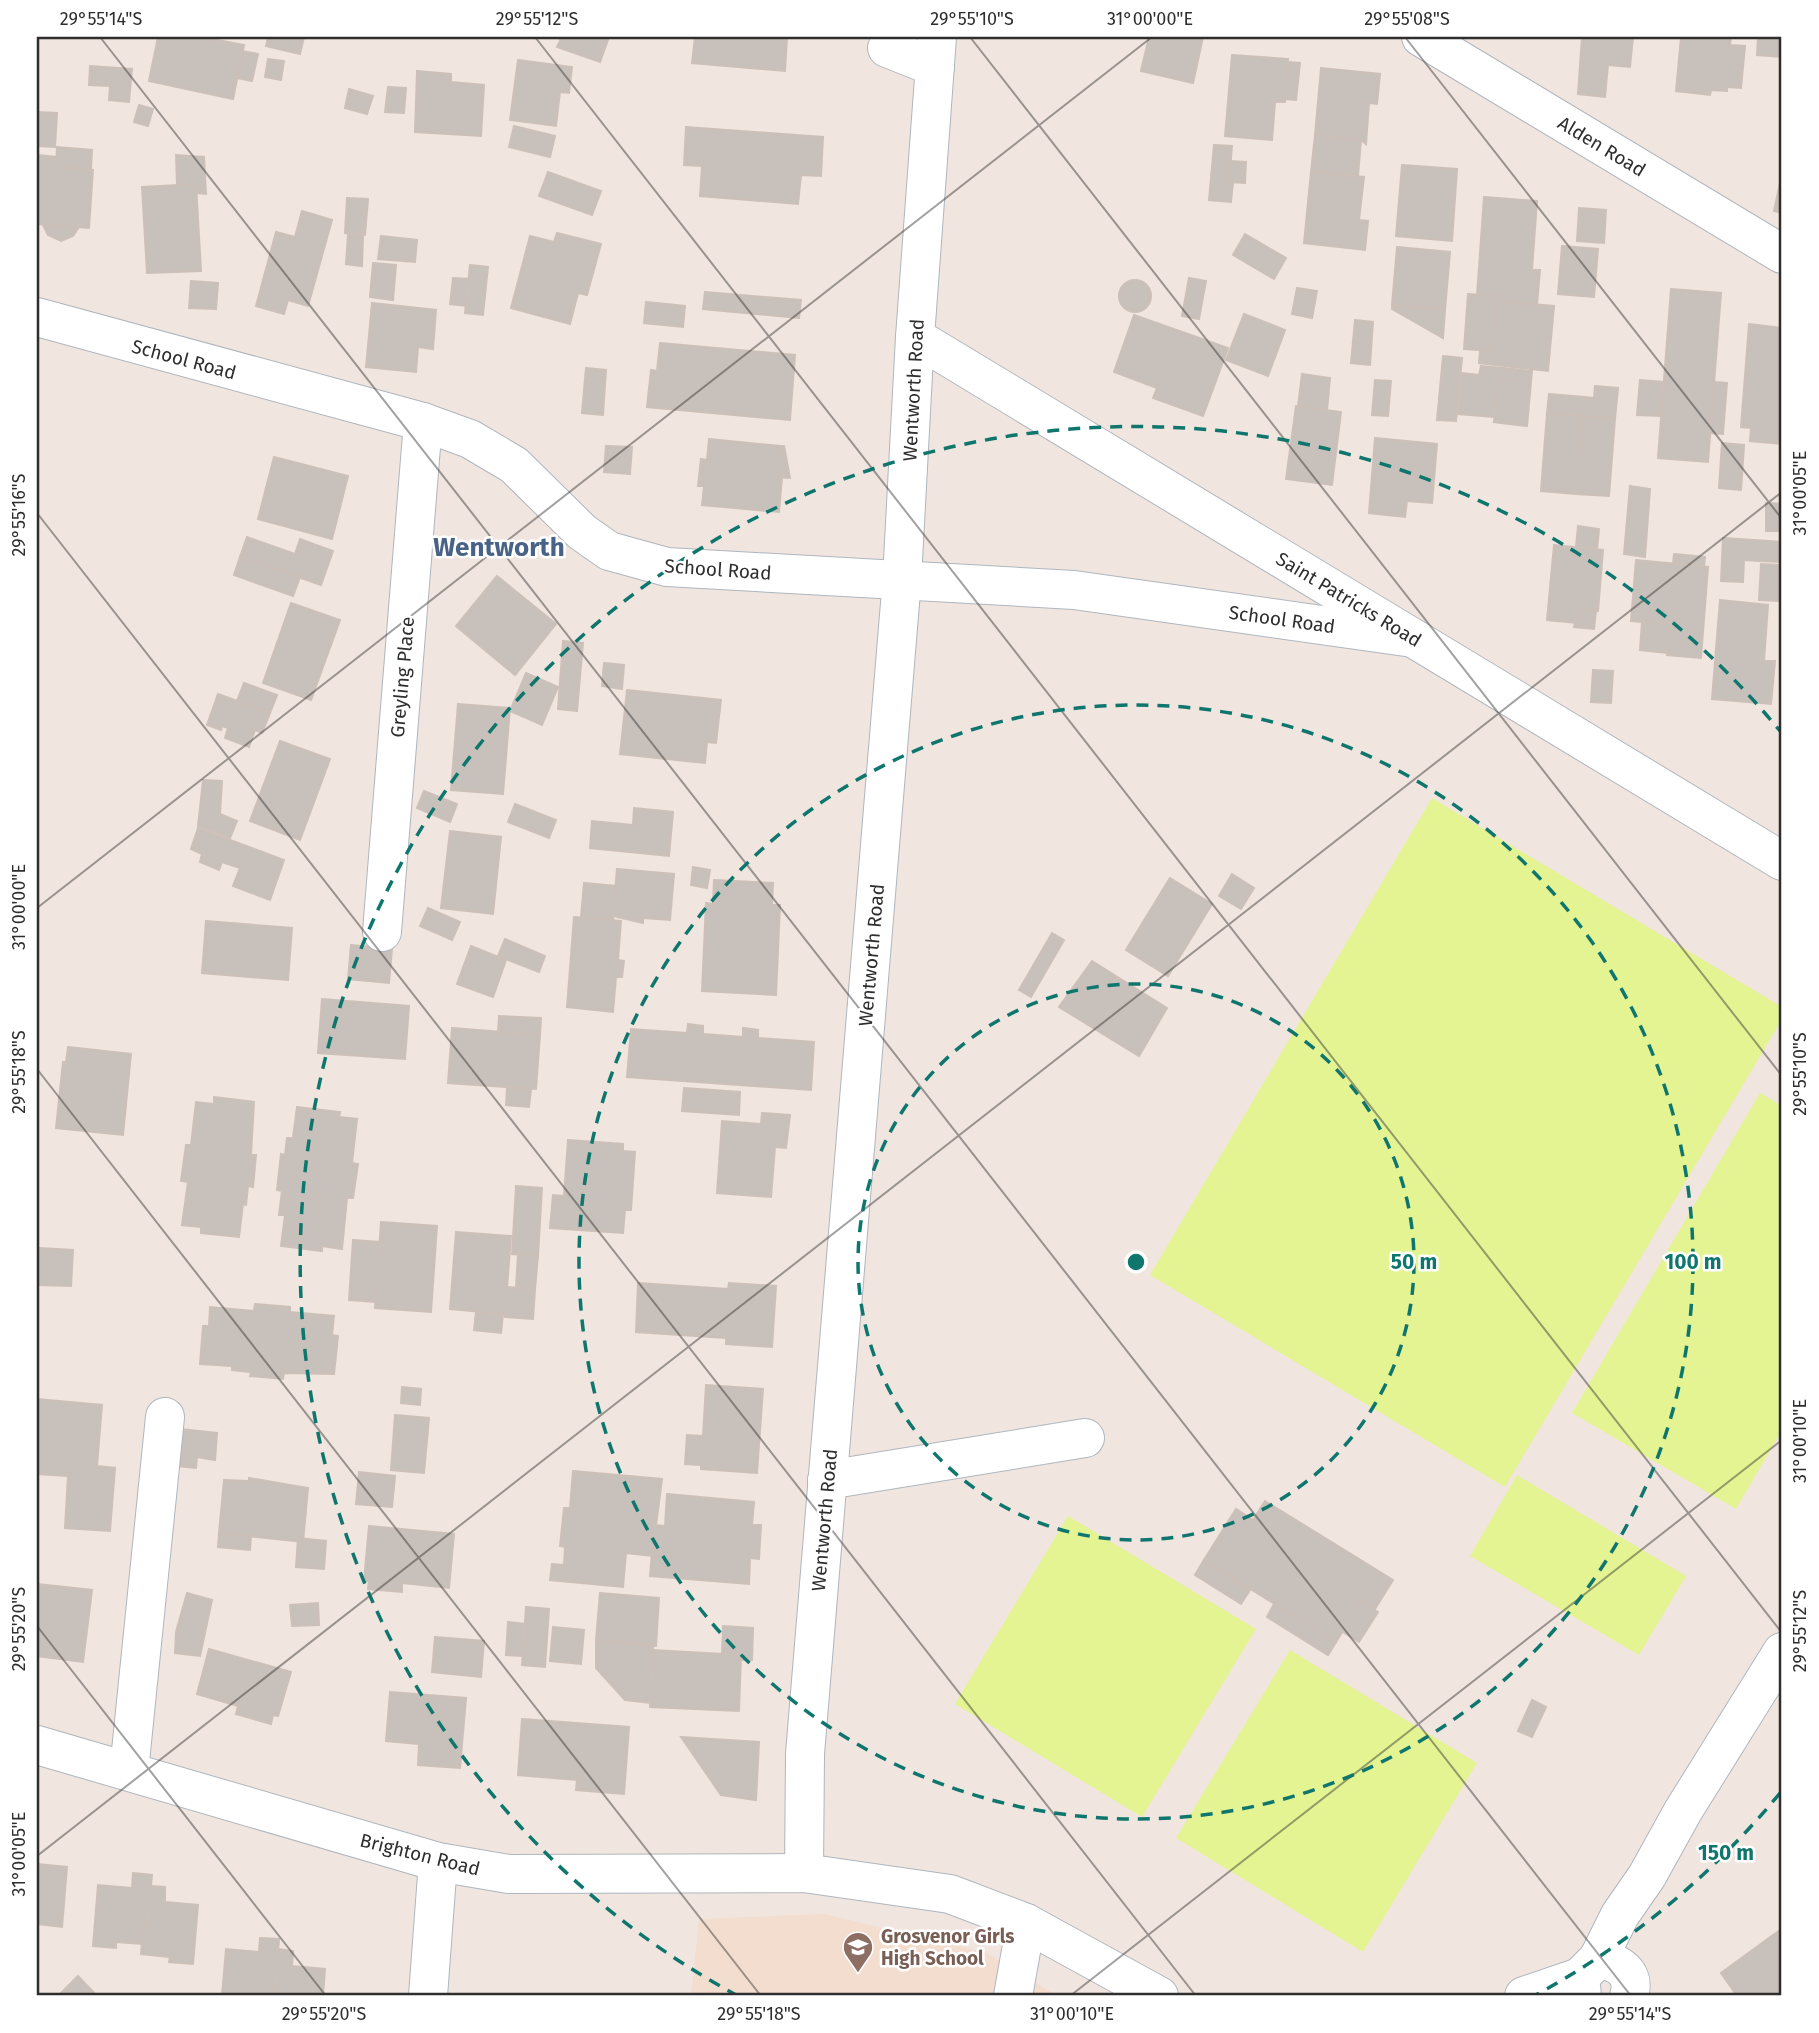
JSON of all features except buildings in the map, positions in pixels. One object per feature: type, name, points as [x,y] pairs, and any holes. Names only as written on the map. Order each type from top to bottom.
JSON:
[{"type":"street","name":"Alden Road","points":[[1421,37],[1782,254]]},
{"type":"street","points":[[887,48],[936,52]]},
{"type":"street","name":"Wentworth Road","points":[[804,1873],[805,1754],[902,579],[915,337],[936,52]]},
{"type":"street","name":"School Road","points":[[37,317],[423,422],[470,439],[514,465],[582,532],[609,551],[667,567],[1074,590],[1413,638]]},
{"type":"street","name":"Saint Patricks Road","points":[[915,337],[1782,860]]},
{"type":"street","name":"Greyling Place","points":[[382,932],[423,422]]},
{"type":"street","points":[[129,1771],[165,1417]]},
{"type":"street","points":[[827,1480],[1085,1438]]},
{"type":"street","points":[[1524,1996],[1611,1984],[1620,1915],[1647,1876],[1683,1811],[1782,1652]]},
{"type":"street","name":"Brighton Road","points":[[37,1745],[438,1862],[509,1874],[804,1873],[950,1894],[1026,1923],[1159,1996]]},
{"type":"street","points":[[428,1996],[438,1862]]},
{"type":"street","points":[[1013,1996],[1026,1923]]},
{"type":"shaded area","name":"Grosvenor Girls High School","points":[[825,1914],[986,1953],[1058,1996],[691,1996],[699,1919]]},
{"type":"green space","points":[[1432,798],[1782,1007],[1782,1019],[1505,1487],[1150,1275]]},
{"type":"green space","points":[[1760,1093],[1782,1106],[1782,1430],[1736,1509],[1572,1413]]},
{"type":"green space","points":[[1517,1475],[1686,1576],[1639,1655],[1470,1556]]},
{"type":"green space","points":[[1068,1516],[1256,1629],[1142,1817],[955,1704]]},
{"type":"green space","points":[[1290,1650],[1477,1763],[1363,1952],[1176,1838]]},
{"type":"place","name":"Grosvenor Girls High School","points":[[858,1974]]},
{"type":"district","name":"Wentworth","points":[[499,547]]}]
